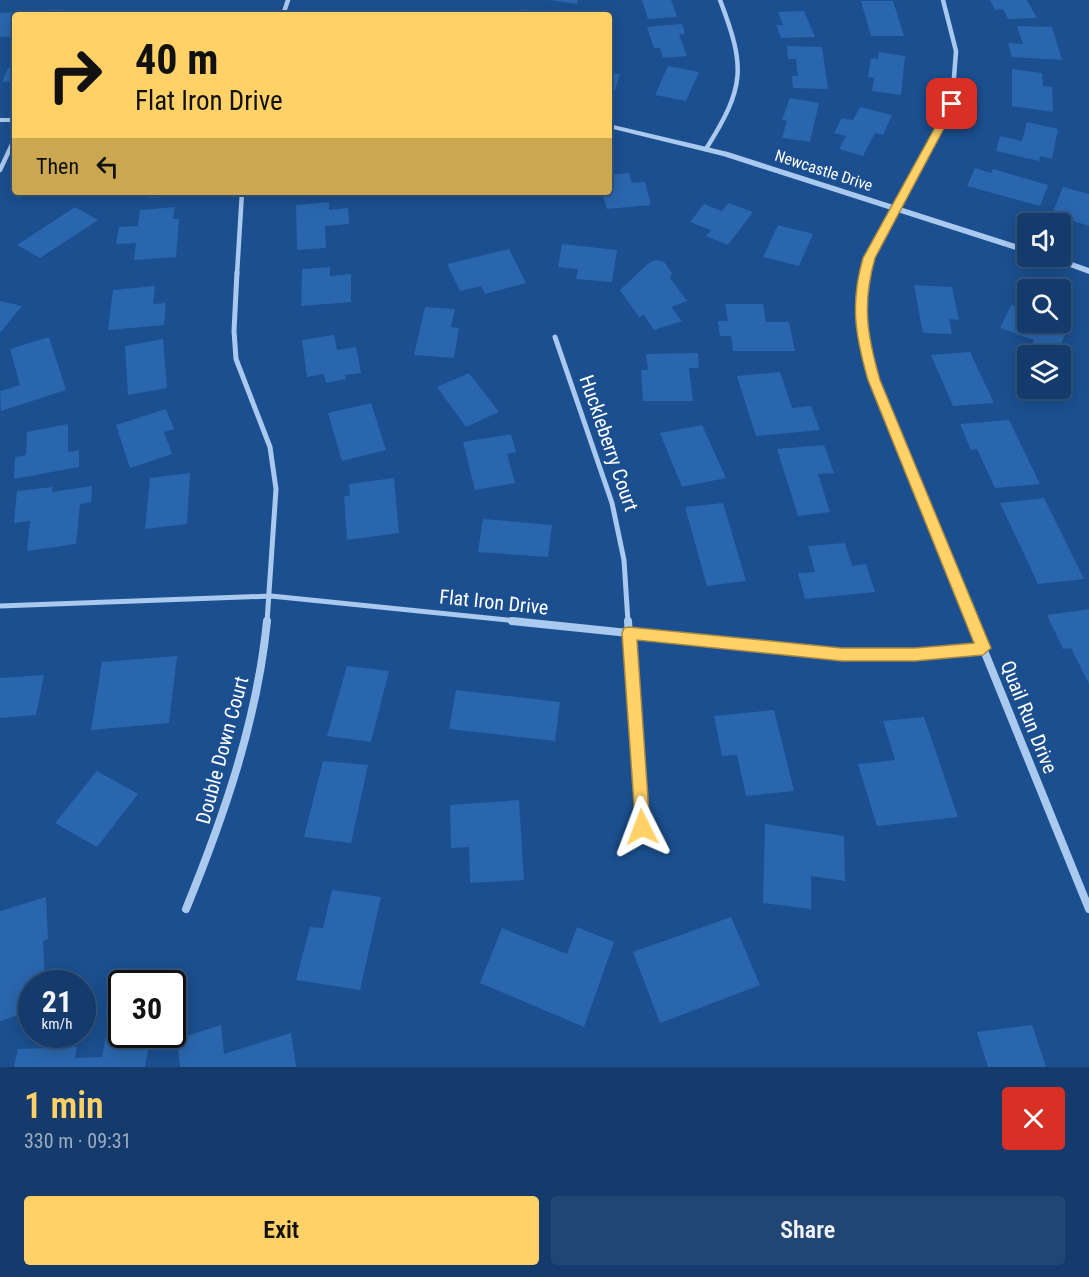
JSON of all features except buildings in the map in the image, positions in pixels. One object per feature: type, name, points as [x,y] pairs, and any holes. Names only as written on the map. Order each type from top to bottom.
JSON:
[{"type":"street","points":[[706,149],[726,118],[736,97],[741,76],[740,56],[720,0]]},
{"type":"street","name":"Quail Run Drive","points":[[943,0],[956,42],[957,83],[952,104],[869,258],[861,284],[860,313],[864,345],[874,380],[1089,909]]},
{"type":"street","name":"Newcastle Drive","points":[[612,127],[706,149],[1017,247]]},
{"type":"street","points":[[0,170],[12,144]]},
{"type":"street","name":"Double Down Court","points":[[186,909],[220,825],[249,727],[270,596],[276,535],[276,489],[270,447],[236,359],[234,340],[242,195]]},
{"type":"street","points":[[1071,265],[1089,271]]},
{"type":"street","name":"Huckleberry Court","points":[[555,337],[610,489],[619,522],[624,560],[642,827]]},
{"type":"street","name":"Flat Iron Drive","points":[[0,606],[270,596],[842,655],[915,655],[983,648]]},
{"type":"route","points":[[642,827],[629,633],[842,655],[915,655],[983,648],[874,380],[864,345],[860,313],[861,284],[869,258],[912,183],[952,104]]}]
